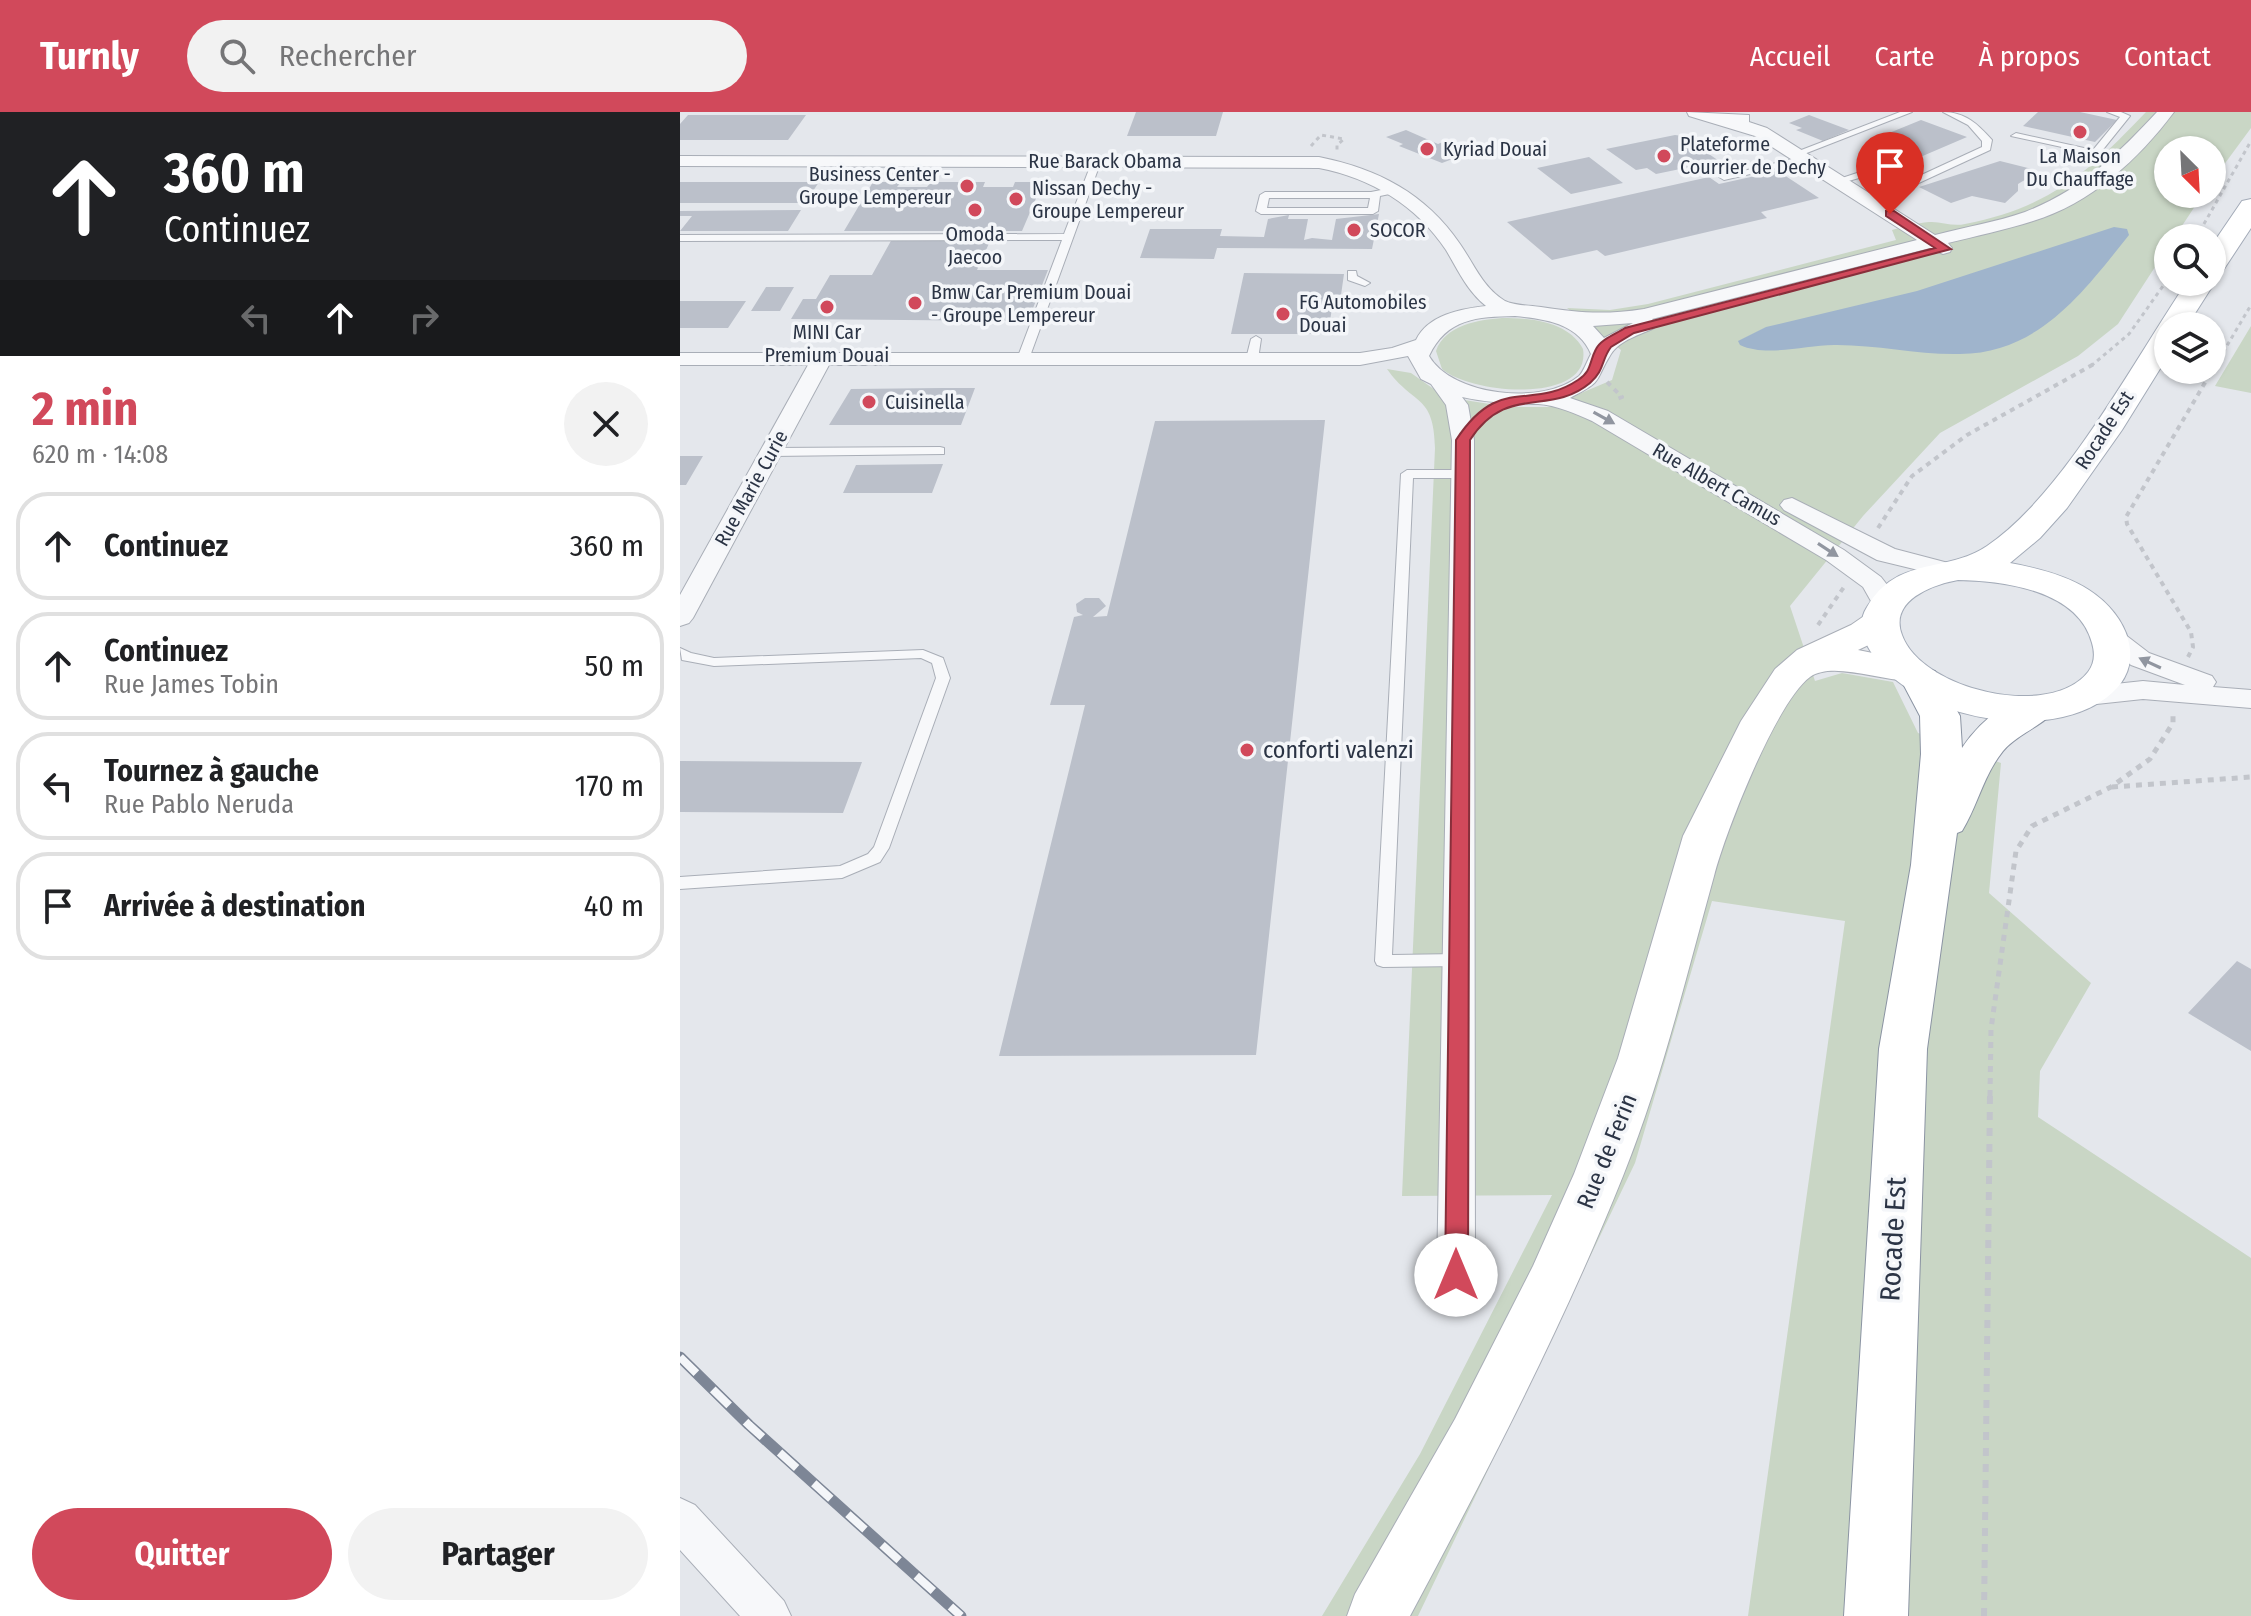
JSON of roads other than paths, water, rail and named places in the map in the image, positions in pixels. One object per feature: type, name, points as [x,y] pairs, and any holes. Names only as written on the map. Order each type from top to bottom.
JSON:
[{"type":"main road","points":[[2226,245],[2251,207]]},
{"type":"main road","name":"Rocade Est","points":[[1959,569],[2007,551],[2066,488],[2154,353]]},
{"type":"main road","name":"Rocade Est","points":[[2066,488],[2053,525],[2049,557],[2059,581],[2071,595]]},
{"type":"main road","points":[[1959,569],[2029,577],[2071,595],[2095,614],[2110,636],[2113,655],[2110,667],[2099,684],[2078,697],[2037,707],[1976,702],[1947,692],[1915,675],[1888,647],[1883,613],[1908,582],[1959,569]]},
{"type":"main road","name":"Rocade Est","points":[[1876,1616],[1903,1049],[1933,865],[1943,731],[1937,708],[1915,675]]},
{"type":"main road","name":"Rocade Est","points":[[1933,865],[1958,791],[1988,741],[2008,720],[2037,707]]},
{"type":"street","points":[[1695,112],[1761,132],[1940,245]]},
{"type":"street","points":[[1601,351],[1617,337],[1655,322],[1940,245],[2059,205],[2100,180],[2166,112]]},
{"type":"street","points":[[1360,359],[1395,354],[1421,345],[1438,327],[1464,316],[1509,310],[1603,321],[1644,315],[2023,228],[2083,205],[2126,176],[2183,112]]},
{"type":"street","points":[[1724,119],[1749,118],[1763,113]]},
{"type":"street","points":[[1761,132],[1758,126],[1763,113]]},
{"type":"street","name":"Rue Barack Obama","points":[[680,161],[1325,163],[1369,173],[1396,190],[1443,233],[1476,288],[1491,302],[1509,310]]},
{"type":"street","points":[[1464,316],[1475,303],[1476,288]]},
{"type":"street","points":[[1463,440],[1484,413],[1522,399],[1568,390],[1601,374],[1601,351],[1590,333],[1560,318]]},
{"type":"street","points":[[1421,345],[1421,363],[1457,405],[1463,440],[1456,1275]]},
{"type":"street","points":[[680,359],[1023,359],[1254,349],[1401,365],[1436,380]]},
{"type":"street","name":"Rue Marie Curie","points":[[680,618],[822,359]]},
{"type":"street","name":"Rue Albert Camus","points":[[1601,374],[1598,385],[1614,401],[1866,545],[1916,565],[1959,569]]},
{"type":"street","name":"Rue Albert Camus","points":[[1436,380],[1470,395],[1561,402],[1592,412],[1851,566],[1878,589],[1883,613]]},
{"type":"street","name":"Rue de Ferin","points":[[1377,1616],[1475,1438],[1586,1205],[1633,1087],[1704,836],[1760,721],[1778,691],[1799,667],[1883,613]]},
{"type":"street","points":[[2110,636],[2176,683]]},
{"type":"street","points":[[1799,667],[1838,660],[1915,675]]},
{"type":"street","points":[[2078,697],[2176,683],[2251,697]]},
{"type":"street","points":[[680,1519],[769,1616]]},
{"type":"lane","points":[[1724,177],[1800,156],[1908,112]]},
{"type":"lane","points":[[1864,197],[1905,186],[1987,148],[1987,140],[1977,128],[1947,112]]},
{"type":"lane","points":[[2095,153],[2126,116],[2111,112]]},
{"type":"lane","points":[[2016,136],[2123,159]]},
{"type":"lane","points":[[1023,359],[1096,161]]},
{"type":"lane","points":[[1838,181],[1863,174]]},
{"type":"lane","points":[[1375,195],[1373,211],[1261,211],[1265,195],[1375,195],[1396,190]]},
{"type":"lane","points":[[680,238],[1068,237]]},
{"type":"lane","points":[[1352,273],[1352,278],[1365,283]]},
{"type":"lane","points":[[771,452],[940,451]]},
{"type":"lane","points":[[1459,960],[1383,961],[1407,474],[1463,474]]},
{"type":"lane","points":[[680,652],[687,657],[714,662],[923,654],[938,661],[943,678],[881,848],[874,858],[842,872],[680,883]]},
{"type":"water","points":[[2114,227],[2127,229],[2129,235],[2077,297],[2037,331],[2014,343],[1988,351],[1945,354],[1837,345],[1763,350],[1751,349],[1738,341],[1766,327],[1917,291]]},
{"type":"railway","points":[[680,1357],[749,1425],[961,1616]]},
{"type":"place","name":"La Maison Du Chauffage","points":[[2080,132]]},
{"type":"place","name":"Kyriad Douai","points":[[1427,149]]},
{"type":"place","name":"Plateforme Courrier de Dechy","points":[[1664,156]]},
{"type":"place","name":"Business Center - Groupe Lempereur","points":[[967,186]]},
{"type":"place","name":"Nissan Dechy - Groupe Lempereur","points":[[1016,199]]},
{"type":"place","name":"Omoda Jaecoo","points":[[975,210]]},
{"type":"place","name":"SOCOR","points":[[1354,230]]},
{"type":"place","name":"Bmw Car Premium Douai - Groupe Lempereur","points":[[915,303]]},
{"type":"place","name":"MINI Car Premium Douai","points":[[827,307]]},
{"type":"place","name":"FG Automobiles Douai","points":[[1283,314]]},
{"type":"place","name":"Cuisinella","points":[[869,402]]},
{"type":"place","name":"conforti valenzi","points":[[1247,750]]}]
